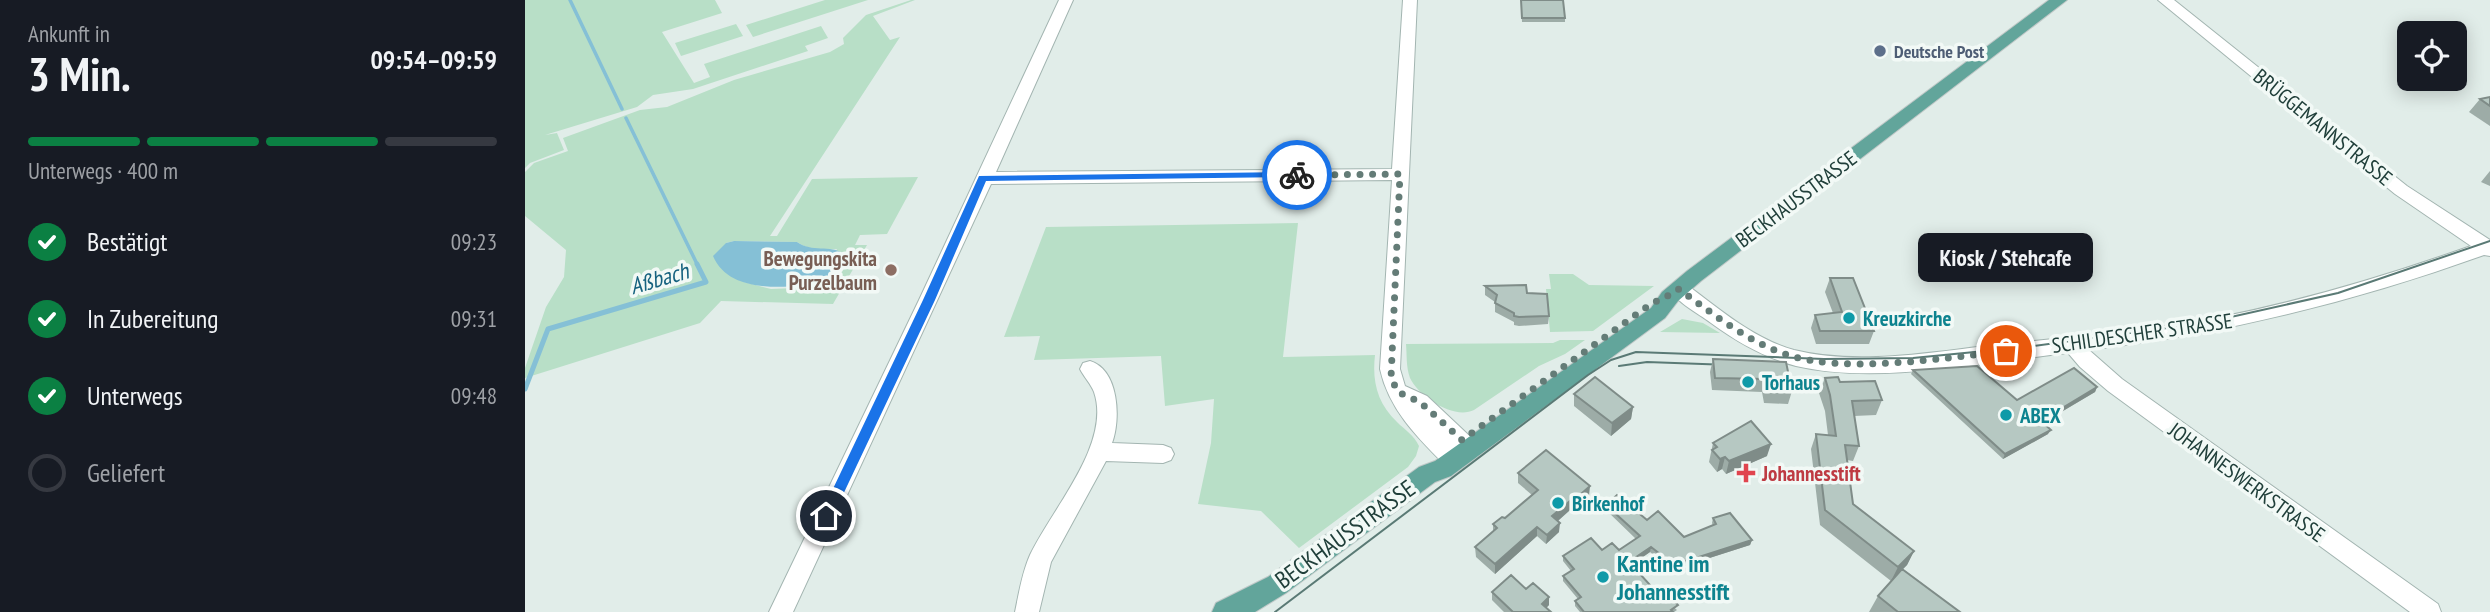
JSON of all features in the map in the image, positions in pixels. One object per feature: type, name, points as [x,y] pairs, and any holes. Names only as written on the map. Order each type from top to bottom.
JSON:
[{"type":"main road","name":"BECKHAUSSTRASSE","points":[[1923,100],[1932,87],[2045,0]]},
{"type":"main road","name":"BECKHAUSSTRASSE","points":[[1225,612],[1277,585],[1427,474],[1443,469],[1458,450],[1658,313],[1674,293],[1923,100],[1941,91],[2059,0]]},
{"type":"street","points":[[781,612],[929,300],[1066,0]]},
{"type":"street","points":[[1410,0],[1390,369],[1409,412],[1458,450]]},
{"type":"street","name":"BRÜGGEMANNSTRASSE","points":[[2165,0],[2401,190],[2489,248]]},
{"type":"street","points":[[983,178],[1400,174]]},
{"type":"street","name":"SCHILDESCHER STRASSE","points":[[1674,293],[1762,344],[1789,355],[1814,361],[1898,362],[2073,344],[2199,327],[2336,296],[2489,248]]},
{"type":"street","name":"JOHANNESWERKSTRASSE","points":[[2073,344],[2093,368],[2115,385],[2429,612]]},
{"type":"street","points":[[1027,612],[1041,557],[1074,503],[1100,452],[1106,422],[1106,387],[1090,369]]},
{"type":"street","points":[[1100,452],[1163,454]]},
{"type":"green space","points":[[525,0],[715,0],[722,13],[662,32],[694,83],[710,77],[704,64],[821,26],[828,38],[805,46],[808,51],[693,89],[653,95],[637,107],[545,135],[557,133],[564,150],[530,163],[525,168]]},
{"type":"green space","points":[[825,0],[868,0],[753,37],[746,25]]},
{"type":"green space","points":[[915,0],[873,16],[890,40],[900,37],[770,236],[777,236],[812,179],[918,177],[887,234],[860,235],[855,245],[867,245],[833,304],[721,301],[700,323],[525,378],[525,368],[546,307],[564,277],[566,250],[525,216],[525,172],[534,163],[568,151],[563,138],[640,110],[667,107],[734,80],[830,52],[844,44],[843,38],[866,15]],"holes":[[[797,242],[821,250],[837,249],[819,287],[771,289],[744,282],[726,243]]]},
{"type":"green space","points":[[736,24],[743,36],[681,56],[675,43]]},
{"type":"green space","points":[[1298,223],[1283,357],[1375,355],[1375,383],[1380,399],[1390,415],[1419,446],[1408,467],[1299,548],[1261,511],[1198,504],[1211,443],[1214,399],[1165,406],[1161,356],[1034,360],[1040,336],[1004,337],[1046,227]]},
{"type":"green space","points":[[1549,274],[1573,274],[1589,285],[1654,286],[1593,331],[1550,332],[1546,289],[1551,289]]},
{"type":"green space","points":[[1682,319],[1703,323],[1720,333],[1660,332]]},
{"type":"green space","points":[[1560,340],[1585,340],[1565,354],[1539,366],[1474,410],[1466,412],[1447,409],[1429,399],[1415,385],[1408,370],[1406,344],[1553,343]]},
{"type":"water","points":[[797,242],[809,247],[839,251],[844,254],[844,259],[838,274],[821,286],[775,287],[750,284],[728,275],[713,256],[726,243]]},
{"type":"building","points":[[1521,0],[1563,0],[1565,18],[1522,18]]},
{"type":"building","points":[[2490,97],[2490,106],[2480,99]]},
{"type":"building","points":[[1830,278],[1853,278],[1874,331],[1820,331],[1815,315],[1842,312]]},
{"type":"building","points":[[1526,285],[1527,293],[1547,294],[1549,316],[1514,316],[1514,313],[1495,303],[1497,295],[1485,286]]},
{"type":"building","points":[[1713,359],[1786,362],[1792,391],[1767,390],[1765,379],[1715,378]]},
{"type":"building","name":"ABEX","points":[[1977,366],[2017,400],[2074,368],[2097,387],[2041,421],[2051,430],[2005,454],[1913,370]]},
{"type":"building","points":[[1595,377],[1633,407],[1612,423],[1574,394]]},
{"type":"building","points":[[1838,377],[1840,382],[1875,381],[1882,400],[1852,401],[1859,446],[1845,445],[1853,504],[1914,551],[1898,567],[1825,510],[1816,434],[1836,436],[1825,378]]},
{"type":"building","points":[[1751,421],[1771,444],[1729,461],[1725,457],[1720,459],[1712,450],[1717,447],[1713,443]]},
{"type":"building","points":[[1546,450],[1590,486],[1552,516],[1560,523],[1547,535],[1537,527],[1495,564],[1475,547],[1497,528],[1493,524],[1502,517],[1505,518],[1538,490],[1518,473]]},
{"type":"building","points":[[1617,495],[1647,520],[1658,511],[1684,537],[1716,524],[1713,518],[1730,513],[1752,540],[1674,565],[1651,547],[1629,562],[1659,595],[1665,591],[1678,605],[1671,610],[1673,612],[1584,612],[1575,601],[1581,597],[1563,576],[1574,569],[1563,556],[1591,538],[1602,550],[1612,543],[1619,550],[1640,536],[1606,505]]},
{"type":"building","points":[[1902,569],[1960,612],[1898,612],[1878,596]]},
{"type":"building","points":[[1511,575],[1526,589],[1533,583],[1549,597],[1542,604],[1551,612],[1513,612],[1492,592]]},
{"type":"waterway","name":"Aßbach","points":[[570,0],[622,109]]},
{"type":"waterway","name":"Aßbach","points":[[626,118],[698,266]]},
{"type":"waterway","name":"Aßbach","points":[[525,389],[548,329],[706,282],[698,266]]},
{"type":"tram line","points":[[1275,612],[1588,375],[1611,360],[1636,352],[1824,359],[1913,358],[2026,347],[2204,323],[2338,293],[2490,241]]},
{"type":"tram line","points":[[1619,366],[1647,362],[1730,365]]},
{"type":"way so far","points":[[1297,175],[1400,174],[1391,378],[1398,392],[1420,402],[1462,440],[1648,306],[1669,297],[1679,289],[1753,340],[1796,358],[1830,362],[1888,362],[2006,351]]},
{"type":"place","name":"Deutsche Post","points":[[1880,51]]},
{"type":"place","name":"Bewegungskita Purzelbaum","points":[[891,270]]},
{"type":"place","name":"Kreuzkirche","points":[[1849,318]]},
{"type":"place","name":"Kiosk / Stehcafe","points":[[2006,351]]},
{"type":"place","name":"Torhaus","points":[[1748,382]]},
{"type":"place","name":"ABEX","points":[[2006,415]]},
{"type":"place","name":"Johannesstift","points":[[1746,473]]},
{"type":"place","name":"Birkenhof","points":[[1558,503]]},
{"type":"place","name":"Kantine im Johannesstift","points":[[1603,577]]},
{"type":"route","points":[[826,516],[929,300],[983,178],[1297,175]]}]
